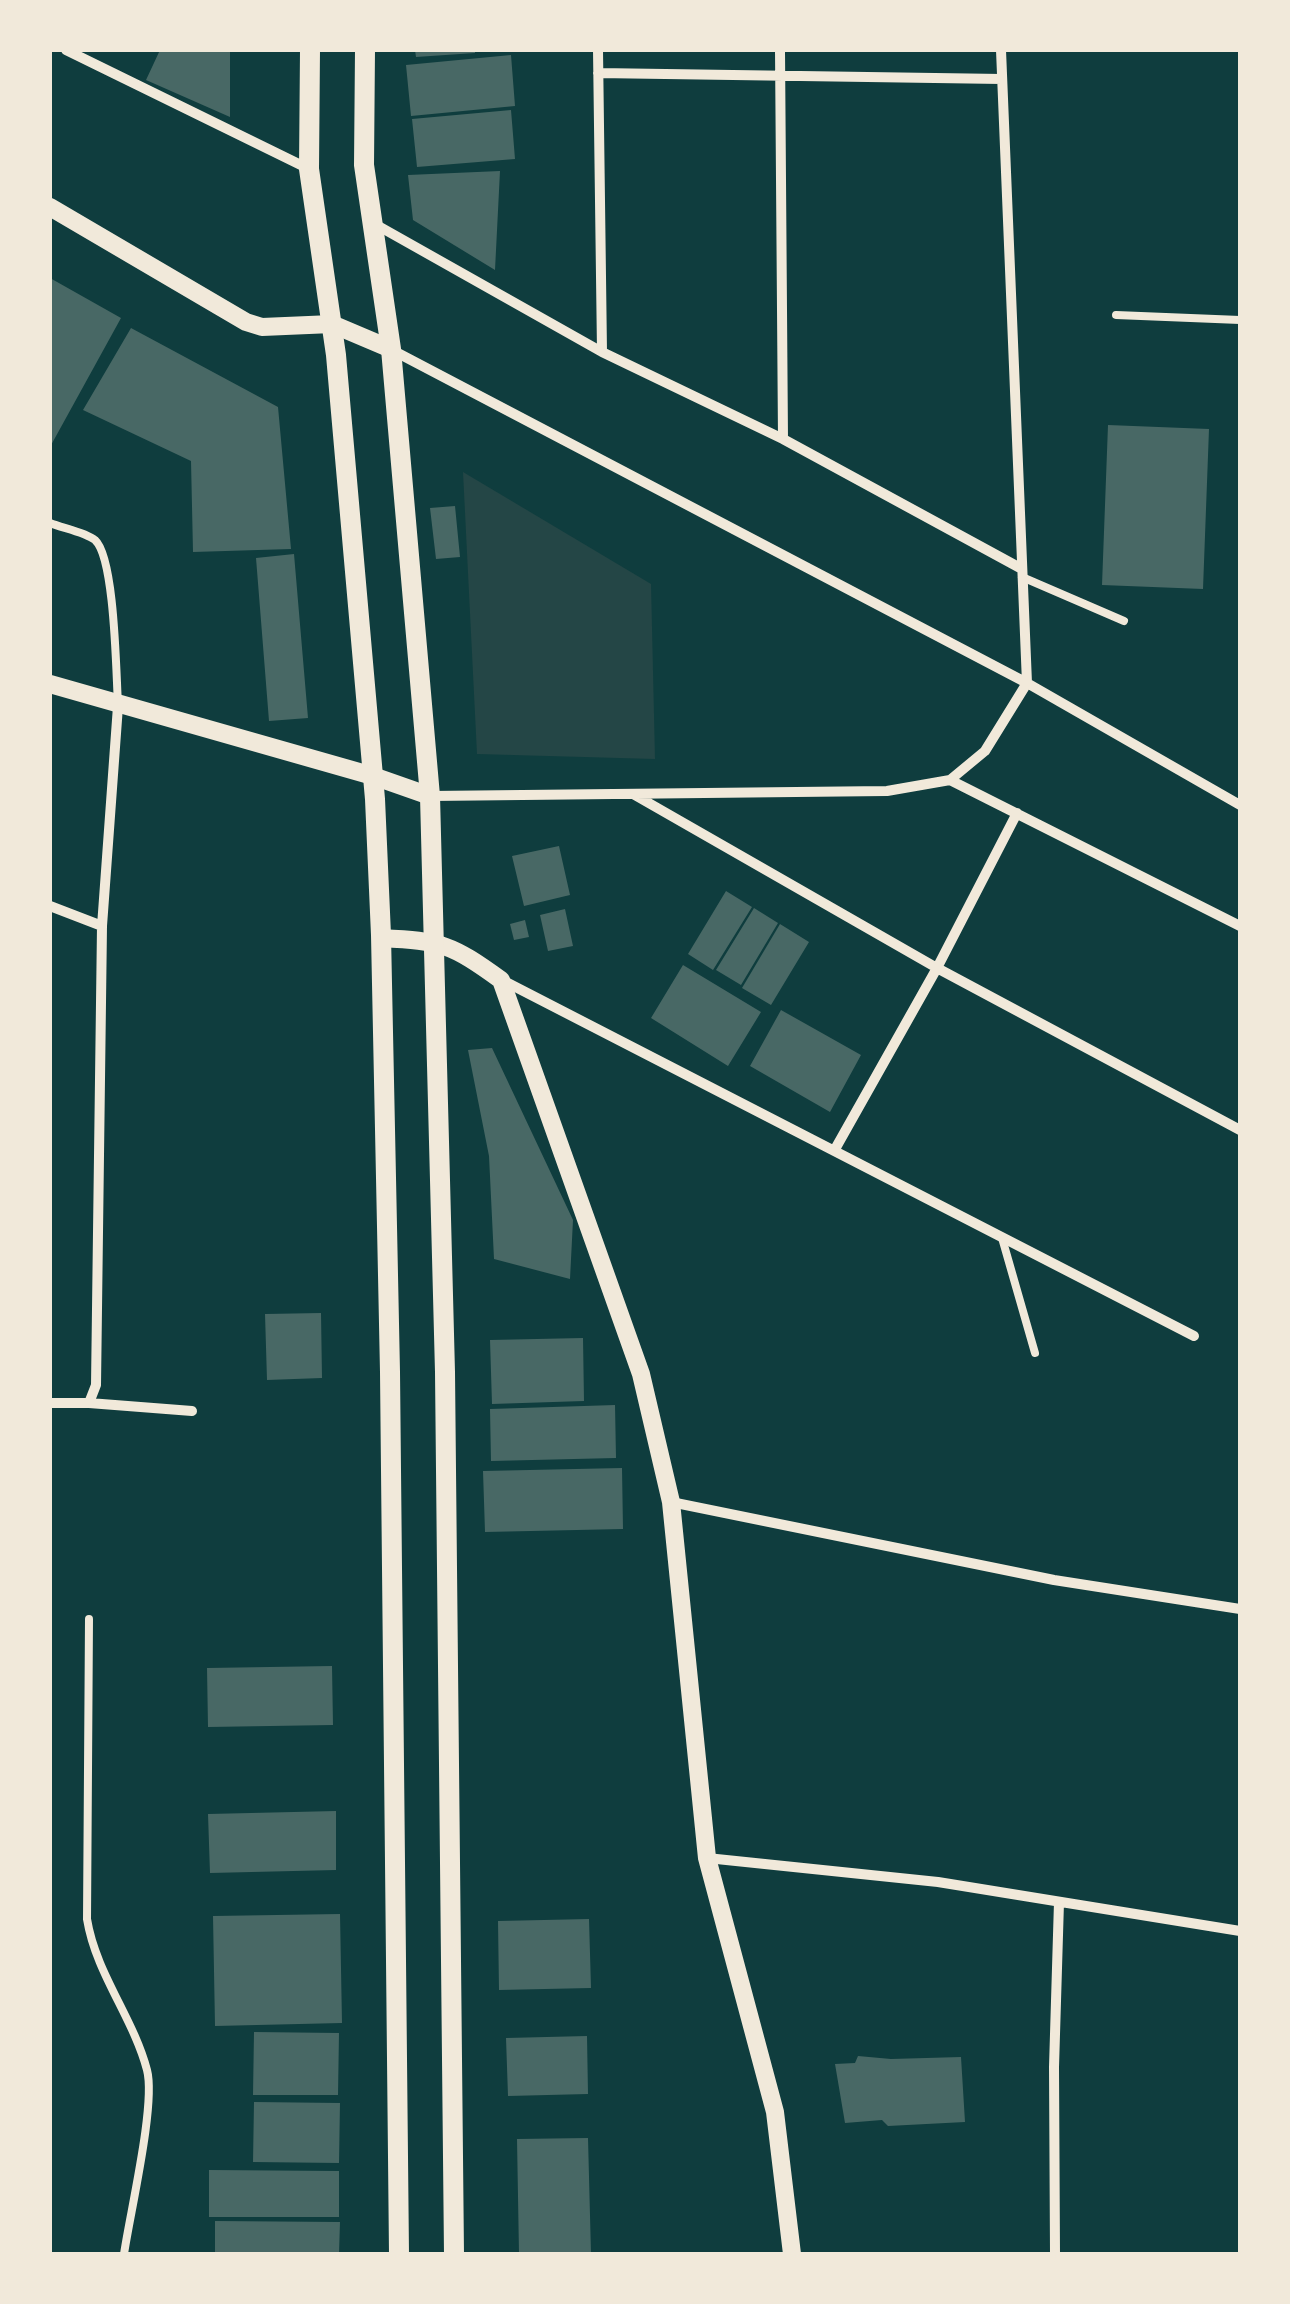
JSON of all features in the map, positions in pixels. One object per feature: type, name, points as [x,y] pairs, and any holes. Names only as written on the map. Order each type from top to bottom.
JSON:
[{"type":"main road","points":[[310,50],[308,168],[332,324],[373,776],[380,938],[390,1372],[400,2254]]},
{"type":"main road","points":[[365,50],[364,165],[391,349],[430,796],[445,1372],[454,2254]]},
{"type":"street","points":[[66,50],[308,168]]},
{"type":"street","points":[[598,50],[602,352]]},
{"type":"street","points":[[780,50],[783,438]]},
{"type":"street","points":[[50,684],[373,776],[430,796],[886,791],[950,780],[986,751],[1028,683],[1001,50]]},
{"type":"street","points":[[598,73],[1002,79]]},
{"type":"street","points":[[50,206],[246,322],[262,327],[332,324],[391,349],[1028,683],[1240,806]]},
{"type":"street","points":[[372,223],[602,352],[783,438],[1022,573]]},
{"type":"street","points":[[89,1403],[96,1385],[102,926],[118,706]]},
{"type":"street","points":[[950,780],[1240,926]]},
{"type":"street","points":[[632,793],[937,968],[1240,1130]]},
{"type":"street","points":[[834,1152],[937,968],[1016,813]]},
{"type":"street","points":[[50,906],[102,926]]},
{"type":"street","points":[[380,938],[434,940],[463,953],[501,980],[1194,1336]]},
{"type":"street","points":[[501,980],[640,1374],[671,1502],[707,1858],[775,2112],[792,2254]]},
{"type":"street","points":[[50,1403],[192,1411]]},
{"type":"street","points":[[671,1502],[1054,1580],[1240,1609]]},
{"type":"street","points":[[707,1858],[938,1882],[1240,1932]]},
{"type":"street","points":[[1054,2254],[1059,1902]]},
{"type":"lane","points":[[1116,315],[1240,320]]},
{"type":"lane","points":[[50,523],[94,540],[104,557],[110,583],[118,706]]},
{"type":"lane","points":[[1022,573],[1124,620]]},
{"type":"lane","points":[[1002,1238],[1035,1354]]},
{"type":"lane","points":[[89,1619],[87,1919],[92,1946],[140,2048],[150,2086],[124,2254]]},
{"type":"shaded area","points":[[463,472],[651,584],[655,759],[477,754]]},
{"type":"building","points":[[160,50],[230,50],[230,117],[146,80]]},
{"type":"building","points":[[415,50],[475,50],[475,53],[416,57]]},
{"type":"building","points":[[511,55],[515,106],[411,116],[406,65]]},
{"type":"building","points":[[511,110],[515,159],[417,167],[412,119]]},
{"type":"building","points":[[500,171],[495,270],[413,220],[408,175]]},
{"type":"building","points":[[50,278],[121,318],[50,447]]},
{"type":"building","points":[[131,328],[278,407],[291,549],[193,552],[191,461],[83,410]]},
{"type":"building","points":[[1108,425],[1209,429],[1203,589],[1102,585]]},
{"type":"building","points":[[455,506],[460,557],[436,559],[430,508]]},
{"type":"building","points":[[294,554],[308,718],[269,721],[256,558]]},
{"type":"building","points":[[559,846],[570,895],[524,906],[512,856]]},
{"type":"building","points":[[726,891],[752,907],[713,970],[688,954]]},
{"type":"building","points":[[754,908],[778,923],[741,985],[716,970]]},
{"type":"building","points":[[565,909],[573,946],[548,951],[540,915]]},
{"type":"building","points":[[525,920],[529,937],[514,940],[510,924]]},
{"type":"building","points":[[780,924],[809,942],[771,1005],[742,988]]},
{"type":"building","points":[[683,965],[761,1012],[728,1066],[651,1018]]},
{"type":"building","points":[[781,1010],[861,1055],[830,1112],[750,1066]]},
{"type":"building","points":[[492,1048],[573,1220],[570,1279],[494,1259],[489,1156],[468,1050]]},
{"type":"building","points":[[321,1313],[322,1378],[267,1380],[265,1314]]},
{"type":"building","points":[[583,1338],[584,1401],[492,1404],[490,1340]]},
{"type":"building","points":[[615,1405],[616,1458],[491,1461],[490,1409]]},
{"type":"building","points":[[622,1468],[623,1529],[485,1532],[483,1471]]},
{"type":"building","points":[[332,1666],[333,1725],[208,1727],[207,1668]]},
{"type":"building","points":[[336,1811],[336,1870],[210,1873],[208,1814]]},
{"type":"building","points":[[340,1914],[342,2023],[215,2026],[213,1916]]},
{"type":"building","points":[[589,1919],[591,1988],[499,1990],[498,1921]]},
{"type":"building","points":[[254,2032],[339,2033],[338,2095],[253,2095]]},
{"type":"building","points":[[587,2036],[588,2094],[508,2096],[506,2038]]},
{"type":"building","points":[[858,2056],[961,2057],[965,2122],[888,2126],[882,2120],[845,2123],[835,2064],[855,2063]]},
{"type":"building","points":[[254,2102],[340,2103],[339,2163],[253,2162]]},
{"type":"building","points":[[588,2138],[591,2254],[519,2254],[517,2139]]},
{"type":"building","points":[[209,2170],[339,2171],[339,2217],[209,2217]]},
{"type":"building","points":[[215,2221],[340,2222],[339,2254],[215,2254]]}]
